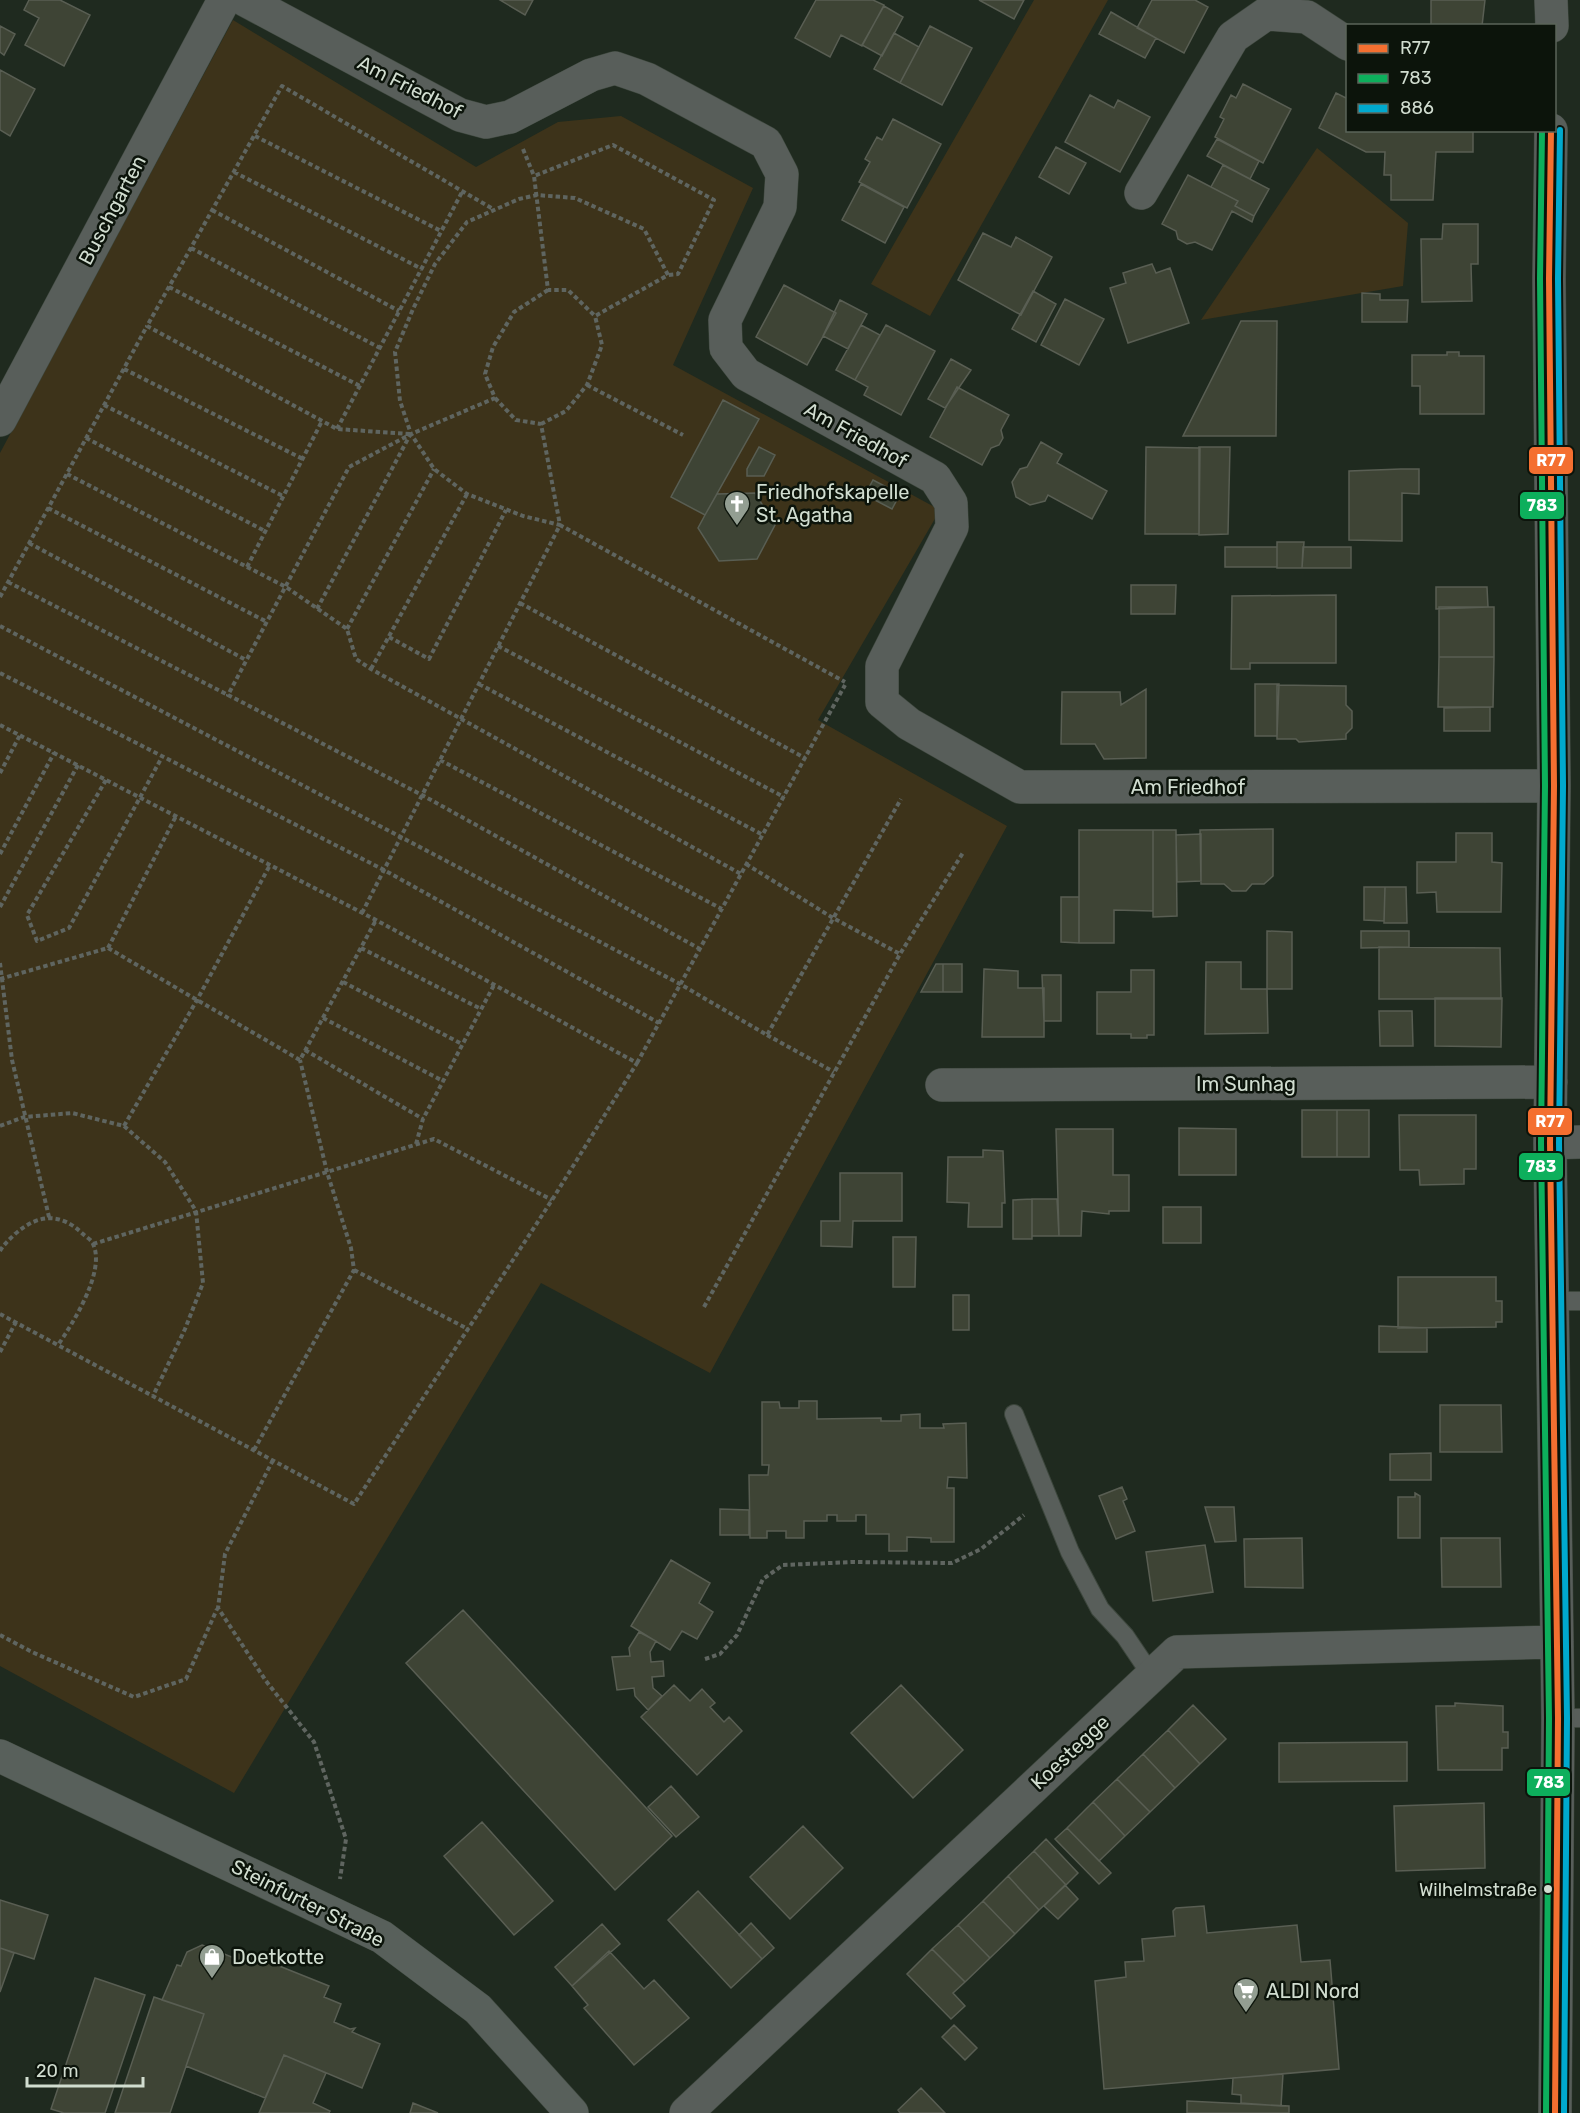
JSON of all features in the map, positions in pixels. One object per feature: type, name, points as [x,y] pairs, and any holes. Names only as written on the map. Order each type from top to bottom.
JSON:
[{"type":"main road","name":"Steinfurter Straße","points":[[0,1756],[382,1937],[478,2008],[572,2113]]},
{"type":"street","name":"Buschgarten","points":[[0,420],[224,0]]},
{"type":"street","name":"Am Friedhof","points":[[245,0],[460,115],[486,122],[510,117],[591,75],[615,68],[647,79],[766,143],[782,174],[780,207],[725,320],[726,348],[746,374],[936,478],[951,503],[952,527],[882,666],[882,702],[909,724],[1020,787],[1554,786]]},
{"type":"street","points":[[1551,0],[1552,24]]},
{"type":"street","points":[[1141,193],[1233,37],[1266,14],[1307,17],[1346,43]]},
{"type":"street","points":[[1551,132],[1554,786],[1551,1082],[1565,1142],[1566,1301],[1557,1641],[1569,1718],[1555,2113]]},
{"type":"street","name":"Im Sunhag","points":[[942,1085],[1551,1082]]},
{"type":"street","name":"Koestegge","points":[[686,2113],[1177,1652],[1557,1641]]},
{"type":"lane","points":[[1014,1414],[1070,1552],[1100,1609],[1125,1636],[1152,1676]]},
{"type":"path","points":[[0,597],[147,326],[282,86],[493,209]]},
{"type":"path","points":[[255,136],[441,231]]},
{"type":"path","points":[[548,290],[534,176],[613,145],[714,200],[678,274],[668,275],[595,316]]},
{"type":"path","points":[[234,172],[422,269]]},
{"type":"path","points":[[337,429],[462,192]]},
{"type":"path","points":[[668,275],[644,229],[575,198],[537,195],[493,209],[467,222],[435,264],[395,352],[400,402],[411,434],[434,470],[467,494],[506,510],[560,525],[882,702]]},
{"type":"path","points":[[212,210],[399,311]]},
{"type":"path","points":[[191,248],[380,348]]},
{"type":"path","points":[[169,287],[360,386]]},
{"type":"path","points":[[548,290],[568,290],[595,316],[602,345],[587,385],[566,411],[541,424],[516,420],[495,398],[485,374],[493,347],[514,312],[548,290]]},
{"type":"path","points":[[147,326],[337,429],[411,434]]},
{"type":"path","points":[[124,369],[303,459]]},
{"type":"path","points":[[587,385],[682,435]]},
{"type":"path","points":[[228,695],[349,467],[411,434],[495,398]]},
{"type":"path","points":[[104,405],[283,496]]},
{"type":"path","points":[[247,567],[322,421]]},
{"type":"path","points":[[362,913],[560,525],[541,424]]},
{"type":"path","points":[[318,609],[411,434]]},
{"type":"path","points":[[86,438],[265,531]]},
{"type":"path","points":[[347,629],[434,470]]},
{"type":"path","points":[[67,474],[286,587],[347,629],[356,659],[371,669],[741,874]]},
{"type":"path","points":[[371,669],[467,494]]},
{"type":"path","points":[[48,508],[267,622]]},
{"type":"path","points":[[389,637],[429,659],[506,510]]},
{"type":"path","points":[[29,543],[246,660]]},
{"type":"path","points":[[8,582],[422,795],[700,949]]},
{"type":"path","points":[[520,603],[805,758]]},
{"type":"path","points":[[0,626],[680,984],[834,1072]]},
{"type":"path","points":[[498,646],[784,796]]},
{"type":"path","points":[[0,673],[384,870],[659,1023]]},
{"type":"path","points":[[0,1314],[354,1504],[552,1200],[637,1063],[846,683]]},
{"type":"path","points":[[479,684],[763,835]]},
{"type":"path","points":[[0,725],[376,920],[637,1063]]},
{"type":"path","points":[[0,773],[20,735]]},
{"type":"path","points":[[0,854],[54,753]]},
{"type":"path","points":[[106,780],[27,915],[37,941],[69,928],[162,757]]},
{"type":"path","points":[[440,760],[722,909]]},
{"type":"path","points":[[0,906],[78,765]]},
{"type":"path","points":[[767,1035],[901,799]]},
{"type":"path","points":[[108,948],[176,816]]},
{"type":"path","points":[[704,1307],[900,954],[964,851]]},
{"type":"path","points":[[746,864],[833,918],[900,954]]},
{"type":"path","points":[[124,1126],[197,1000],[270,865]]},
{"type":"path","points":[[254,1450],[354,1270],[351,1248],[327,1172],[300,1059],[376,920]]},
{"type":"path","points":[[1,979],[108,948],[300,1059]]},
{"type":"path","points":[[361,948],[481,1009]]},
{"type":"path","points":[[0,963],[12,1060],[49,1217]]},
{"type":"path","points":[[343,982],[462,1044]]},
{"type":"path","points":[[416,1144],[423,1119],[494,985]]},
{"type":"path","points":[[323,1018],[442,1081]]},
{"type":"path","points":[[305,1050],[423,1119]]},
{"type":"path","points":[[0,1126],[24,1117],[72,1113],[124,1126],[165,1162],[196,1211],[203,1283],[185,1329],[153,1396]]},
{"type":"path","points":[[93,1244],[434,1138],[552,1200]]},
{"type":"path","points":[[0,1251],[3,1245],[30,1222],[49,1217],[75,1226],[93,1244],[96,1265],[89,1289],[76,1319],[58,1345]]},
{"type":"path","points":[[354,1270],[468,1329]]},
{"type":"path","points":[[0,1352],[16,1322]]},
{"type":"path","points":[[0,1635],[32,1652],[134,1697],[186,1679],[218,1608],[225,1554],[273,1460]]},
{"type":"path","points":[[705,1659],[720,1654],[737,1635],[763,1579],[783,1565],[854,1562],[952,1563],[981,1549],[1018,1521],[1046,1494]]},
{"type":"path","points":[[218,1608],[266,1681],[314,1742],[346,1839],[334,1914]]},
{"type":"shaded area","points":[[1034,0],[1108,0],[930,316],[871,284]]},
{"type":"shaded area","points":[[233,20],[476,167],[558,122],[621,116],[753,188],[673,365],[940,510],[818,720],[1007,826],[710,1373],[541,1283],[234,1793],[0,1666],[0,453]]},
{"type":"shaded area","points":[[1317,148],[1408,223],[1403,286],[1201,320]]},
{"type":"building","points":[[29,0],[60,0],[90,15],[64,66],[25,45],[39,18],[24,10]]},
{"type":"building","points":[[500,0],[533,0],[525,15]]},
{"type":"building","points":[[816,0],[873,0],[884,5],[862,46],[841,35],[830,57],[795,38]]},
{"type":"building","points":[[979,0],[1024,0],[1014,19]]},
{"type":"building","points":[[1152,0],[1195,0],[1208,7],[1184,53],[1137,28]]},
{"type":"building","points":[[1431,0],[1485,0],[1482,24],[1431,24]]},
{"type":"building","points":[[884,6],[903,17],[882,56],[862,45]]},
{"type":"building","points":[[1111,12],[1156,38],[1145,58],[1099,34]]},
{"type":"building","points":[[0,26],[15,34],[4,55],[0,52]]},
{"type":"building","points":[[930,26],[972,48],[942,105],[900,83]]},
{"type":"building","points":[[894,33],[919,47],[900,83],[874,69]]},
{"type":"building","points":[[0,70],[35,89],[10,136],[0,130]]},
{"type":"building","points":[[1243,84],[1291,109],[1263,163],[1215,137],[1224,119],[1220,117],[1231,95],[1236,98]]},
{"type":"building","points":[[1336,93],[1346,98],[1346,132],[1473,132],[1473,152],[1436,152],[1433,200],[1391,200],[1391,175],[1384,175],[1385,152],[1366,152],[1319,128]]},
{"type":"building","points":[[1090,95],[1114,108],[1118,100],[1150,117],[1120,172],[1065,142]]},
{"type":"building","points":[[893,119],[941,144],[907,208],[859,182],[870,162],[865,159],[877,137],[882,140]]},
{"type":"building","points":[[1217,139],[1259,161],[1250,179],[1207,156]]},
{"type":"building","points":[[1056,147],[1086,163],[1069,194],[1039,177]]},
{"type":"building","points":[[1223,165],[1269,189],[1254,216],[1235,206],[1238,201],[1211,187]]},
{"type":"building","points":[[1188,175],[1238,201],[1235,206],[1254,216],[1252,222],[1232,211],[1212,250],[1195,242],[1187,244],[1178,239],[1176,231],[1162,224]]},
{"type":"building","points":[[861,184],[904,207],[885,243],[842,220]]},
{"type":"building","points":[[1443,224],[1478,224],[1478,264],[1471,264],[1472,301],[1422,302],[1421,239],[1442,239]]},
{"type":"building","points":[[983,233],[1011,247],[1016,237],[1052,257],[1021,315],[958,280]]},
{"type":"building","points":[[1152,264],[1156,273],[1170,268],[1189,323],[1128,343],[1110,288],[1126,283],[1123,273]]},
{"type":"building","points":[[784,285],[836,313],[807,365],[756,337]]},
{"type":"building","points":[[1033,291],[1056,304],[1036,342],[1012,329]]},
{"type":"building","points":[[1362,293],[1380,294],[1380,300],[1408,300],[1407,322],[1362,322]]},
{"type":"building","points":[[1065,299],[1104,319],[1079,365],[1041,345]]},
{"type":"building","points":[[840,300],[867,314],[848,349],[823,336]]},
{"type":"building","points":[[1241,321],[1277,321],[1276,436],[1183,436]]},
{"type":"building","points":[[861,325],[880,335],[855,380],[836,370]]},
{"type":"building","points":[[886,325],[935,351],[901,415],[864,395],[868,387],[855,380]]},
{"type":"building","points":[[1447,352],[1459,352],[1459,356],[1484,356],[1484,414],[1420,414],[1420,386],[1412,386],[1412,355],[1447,355]]},
{"type":"building","points":[[951,359],[971,370],[945,408],[928,399]]},
{"type":"building","points":[[957,387],[1009,415],[1001,430],[1003,438],[999,445],[991,448],[982,465],[930,437]]},
{"type":"building","points":[[723,400],[759,419],[705,515],[671,497]]},
{"type":"building","points":[[1041,442],[1062,454],[1057,463],[1107,491],[1092,519],[1048,495],[1045,501],[1030,505],[1016,497],[1012,482],[1020,469],[1027,467]]},
{"type":"building","points":[[759,447],[775,455],[764,476],[747,476],[747,469]]},
{"type":"building","points":[[1146,447],[1200,448],[1199,534],[1145,534]]},
{"type":"building","points":[[1199,447],[1230,447],[1228,534],[1199,535]]},
{"type":"building","points":[[1419,469],[1419,494],[1402,493],[1402,541],[1349,540],[1349,471]]},
{"type":"building","points":[[873,480],[900,494],[892,509],[865,495]]},
{"type":"building","name":"Friedhofskapelle St. Agatha","points":[[755,493],[775,525],[757,559],[719,561],[698,528],[717,494]]},
{"type":"building","points":[[1277,542],[1304,542],[1302,568],[1277,568]]},
{"type":"building","points":[[1225,547],[1277,547],[1277,567],[1225,567]]},
{"type":"building","points":[[1303,547],[1351,547],[1351,568],[1302,568]]},
{"type":"building","points":[[1131,585],[1176,585],[1175,614],[1131,614]]},
{"type":"building","points":[[1436,587],[1487,587],[1488,607],[1436,609]]},
{"type":"building","points":[[1336,595],[1336,663],[1250,663],[1250,669],[1231,669],[1232,596]]},
{"type":"building","points":[[1439,607],[1494,607],[1494,657],[1439,657]]},
{"type":"building","points":[[1439,657],[1494,657],[1493,707],[1438,707]]},
{"type":"building","points":[[1255,684],[1279,684],[1277,736],[1255,736]]},
{"type":"building","points":[[1277,685],[1346,686],[1346,705],[1352,711],[1352,728],[1346,734],[1346,739],[1299,742],[1296,739],[1277,739]]},
{"type":"building","points":[[1146,689],[1146,758],[1104,759],[1095,744],[1061,744],[1062,692],[1120,692],[1121,705]]},
{"type":"building","points":[[1490,707],[1490,731],[1444,731],[1444,708]]},
{"type":"building","points":[[1273,829],[1273,876],[1264,884],[1252,884],[1246,891],[1232,891],[1224,884],[1201,884],[1200,830]]},
{"type":"building","points":[[1079,830],[1153,830],[1153,911],[1114,910],[1114,943],[1079,943]]},
{"type":"building","points":[[1153,830],[1176,830],[1177,916],[1153,917]]},
{"type":"building","points":[[1456,833],[1492,833],[1492,862],[1502,863],[1501,912],[1437,912],[1436,892],[1417,893],[1417,862],[1456,862]]},
{"type":"building","points":[[1201,834],[1201,881],[1177,882],[1176,835]]},
{"type":"building","points":[[1364,887],[1385,887],[1384,921],[1364,920]]},
{"type":"building","points":[[1385,887],[1406,887],[1407,923],[1384,923]]},
{"type":"building","points":[[1061,897],[1079,897],[1079,943],[1061,942]]},
{"type":"building","points":[[1267,931],[1292,932],[1292,989],[1267,989]]},
{"type":"building","points":[[1361,931],[1409,931],[1409,947],[1361,948]]},
{"type":"building","points":[[1379,947],[1500,948],[1501,999],[1379,999]]},
{"type":"building","points":[[1206,962],[1241,962],[1241,989],[1267,989],[1268,1033],[1205,1034]]},
{"type":"building","points":[[936,964],[943,964],[943,992],[921,992]]},
{"type":"building","points":[[943,964],[962,964],[962,992],[943,992]]},
{"type":"building","points":[[984,969],[1018,971],[1018,988],[1044,988],[1044,1037],[982,1037]]},
{"type":"building","points":[[1131,970],[1154,970],[1154,1035],[1147,1035],[1147,1038],[1131,1038],[1131,1034],[1097,1034],[1097,992],[1131,992]]},
{"type":"building","points":[[1042,975],[1061,975],[1061,1021],[1044,1021]]},
{"type":"building","points":[[1435,998],[1502,998],[1501,1047],[1435,1046]]},
{"type":"building","points":[[1379,1011],[1412,1011],[1413,1046],[1380,1046]]},
{"type":"building","points":[[1302,1110],[1337,1110],[1337,1157],[1302,1157]]},
{"type":"building","points":[[1337,1110],[1369,1110],[1369,1157],[1337,1157]]},
{"type":"building","points":[[1399,1115],[1476,1115],[1476,1169],[1464,1169],[1464,1184],[1420,1185],[1419,1170],[1400,1170]]},
{"type":"building","points":[[1179,1128],[1236,1129],[1236,1175],[1179,1175]]},
{"type":"building","points":[[1056,1129],[1113,1129],[1113,1175],[1129,1175],[1129,1211],[1109,1211],[1109,1214],[1082,1211],[1081,1236],[1059,1236]]},
{"type":"building","points":[[983,1150],[1003,1151],[1005,1203],[1002,1203],[1002,1227],[968,1227],[969,1203],[947,1202],[948,1157],[983,1157]]},
{"type":"building","points":[[840,1173],[902,1173],[902,1221],[853,1221],[852,1247],[821,1246],[821,1221],[840,1221]]},
{"type":"building","points":[[1032,1199],[1032,1239],[1013,1239],[1013,1200]]},
{"type":"building","points":[[1032,1199],[1057,1199],[1059,1236],[1032,1236]]},
{"type":"building","points":[[1163,1207],[1201,1207],[1201,1243],[1163,1243]]},
{"type":"building","points":[[893,1237],[916,1237],[915,1287],[893,1287]]},
{"type":"building","points":[[1398,1277],[1496,1277],[1496,1301],[1502,1301],[1502,1322],[1496,1322],[1496,1327],[1398,1328]]},
{"type":"building","points":[[953,1295],[969,1295],[969,1330],[953,1330]]},
{"type":"building","points":[[1379,1326],[1427,1328],[1427,1352],[1379,1352]]},
{"type":"building","points":[[799,1401],[817,1401],[817,1419],[881,1418],[881,1421],[901,1421],[901,1415],[920,1414],[920,1428],[944,1428],[943,1424],[966,1423],[967,1478],[948,1477],[947,1488],[954,1488],[954,1542],[931,1542],[931,1538],[907,1537],[907,1551],[889,1551],[889,1534],[866,1534],[866,1515],[856,1515],[856,1521],[837,1521],[837,1515],[827,1515],[827,1521],[804,1521],[804,1538],[786,1538],[786,1531],[767,1531],[767,1538],[750,1538],[749,1475],[768,1475],[769,1465],[762,1465],[762,1402],[779,1402],[780,1408],[799,1408]]},
{"type":"building","points":[[1440,1405],[1501,1405],[1502,1452],[1440,1452]]},
{"type":"building","points":[[1431,1453],[1431,1480],[1390,1480],[1390,1454]]},
{"type":"building","points":[[1122,1487],[1127,1499],[1123,1501],[1135,1531],[1116,1539],[1099,1496]]},
{"type":"building","points":[[1415,1493],[1420,1496],[1420,1538],[1398,1538],[1398,1497],[1415,1497]]},
{"type":"building","points":[[1205,1507],[1234,1507],[1236,1541],[1215,1542]]},
{"type":"building","points":[[720,1509],[749,1510],[749,1535],[720,1535]]},
{"type":"building","points":[[1302,1538],[1303,1588],[1245,1587],[1244,1539]]},
{"type":"building","points":[[1441,1538],[1500,1538],[1501,1587],[1442,1587]]},
{"type":"building","points":[[1205,1545],[1213,1592],[1153,1601],[1146,1552]]},
{"type":"building","points":[[671,1560],[710,1583],[699,1603],[713,1612],[697,1639],[682,1631],[670,1650],[631,1626]]},
{"type":"building","points":[[463,1610],[672,1836],[615,1890],[406,1663]]},
{"type":"building","points":[[639,1632],[656,1641],[650,1652],[651,1662],[663,1661],[664,1676],[652,1677],[653,1688],[662,1696],[648,1710],[635,1696],[634,1688],[617,1690],[612,1657],[630,1656],[629,1648]]},
{"type":"building","points":[[674,1685],[690,1701],[702,1689],[715,1703],[710,1707],[724,1722],[729,1717],[742,1731],[697,1775],[641,1717]]},
{"type":"building","points":[[901,1685],[963,1750],[913,1798],[851,1733]]},
{"type":"building","points":[[1455,1703],[1503,1706],[1503,1732],[1508,1732],[1508,1748],[1502,1748],[1502,1770],[1438,1770],[1436,1706],[1455,1706]]},
{"type":"building","points":[[1193,1705],[1226,1739],[1200,1764],[1168,1730]]},
{"type":"building","points":[[1168,1730],[1200,1764],[1175,1788],[1143,1754]]},
{"type":"building","points":[[1407,1742],[1407,1781],[1279,1782],[1279,1743]]},
{"type":"building","points":[[1143,1754],[1175,1788],[1150,1812],[1117,1779]]},
{"type":"building","points":[[1117,1779],[1150,1812],[1125,1836],[1093,1802]]},
{"type":"building","points":[[671,1786],[699,1817],[676,1837],[648,1807]]},
{"type":"building","points":[[1093,1802],[1125,1836],[1099,1861],[1067,1828]]},
{"type":"building","points":[[1484,1803],[1485,1868],[1396,1871],[1394,1806]]},
{"type":"building","points":[[482,1822],[553,1901],[514,1935],[444,1856]]},
{"type":"building","points":[[803,1826],[843,1868],[790,1919],[750,1877]]},
{"type":"building","points":[[1067,1828],[1111,1873],[1099,1884],[1055,1839]]},
{"type":"building","points":[[1046,1839],[1078,1873],[1066,1885],[1034,1851]]},
{"type":"building","points":[[1034,1851],[1066,1885],[1039,1910],[1008,1876]]},
{"type":"building","points":[[1008,1876],[1039,1910],[1015,1934],[983,1901]]},
{"type":"building","points":[[1065,1885],[1078,1899],[1058,1919],[1044,1906]]},
{"type":"building","points":[[698,1891],[762,1959],[731,1988],[668,1920]]},
{"type":"building","points":[[0,1900],[48,1915],[34,1959],[0,1948]]},
{"type":"building","points":[[983,1901],[1015,1934],[990,1958],[958,1925]]},
{"type":"building","points":[[1204,1906],[1207,1933],[1297,1925],[1301,1962],[1330,1960],[1339,2069],[1104,2089],[1095,1981],[1126,1977],[1125,1962],[1144,1961],[1142,1939],[1175,1936],[1173,1911],[1176,1908]]},
{"type":"building","points":[[751,1923],[774,1948],[762,1959],[739,1935]]},
{"type":"building","points":[[602,1924],[620,1944],[572,1986],[555,1967]]},
{"type":"building","points":[[958,1925],[990,1958],[965,1982],[932,1949]]},
{"type":"building","points":[[202,1945],[234,1958],[237,1949],[329,1986],[324,1997],[341,2004],[334,2022],[350,2029],[355,2028],[352,2032],[380,2044],[362,2088],[284,2055],[265,2098],[186,2066],[204,2014],[162,2000],[177,1965],[181,1966],[187,1952]]},
{"type":"building","points":[[0,1948],[14,1953],[0,1992]]},
{"type":"building","points":[[932,1949],[965,1982],[953,1993],[965,2006],[951,2019],[907,1974]]},
{"type":"building","points":[[609,1951],[644,1989],[654,1980],[689,2018],[634,2065],[584,2008],[588,2005],[572,1986]]},
{"type":"building","points":[[95,1978],[145,1995],[105,2113],[64,2113],[51,2109]]},
{"type":"building","points":[[154,1997],[204,2014],[170,2113],[115,2113]]},
{"type":"building","points":[[954,2025],[977,2048],[965,2060],[942,2037]]},
{"type":"building","points":[[284,2055],[326,2073],[313,2103],[330,2111],[329,2113],[259,2113]]},
{"type":"building","points":[[1283,2074],[1281,2106],[1241,2103],[1241,2095],[1232,2094],[1233,2078]]},
{"type":"building","points":[[921,2088],[945,2113],[900,2113],[898,2110]]},
{"type":"building","points":[[1187,2101],[1289,2106],[1289,2113],[1187,2113]]},
{"type":"building","points":[[413,2103],[438,2113],[410,2113]]},
{"type":"transit line","name":"886","points":[[1560,130],[1558,279],[1563,786],[1559,1143],[1567,1718],[1564,2113]]},
{"type":"transit line","name":"783","points":[[1542,132],[1540,279],[1545,786],[1541,1143],[1549,1718],[1546,2113]]},
{"type":"transit line","name":"R77","points":[[1551,132],[1549,279],[1554,786],[1550,1143],[1558,1718],[1555,2113]]},
{"type":"place","name":"Friedhofskapelle St. Agatha","points":[[737,527]]},
{"type":"place","name":"Wilhelmstraße","points":[[1548,1889]]},
{"type":"place","name":"Doetkotte","points":[[212,1980]]},
{"type":"place","name":"ALDI Nord","points":[[1246,2014]]}]
